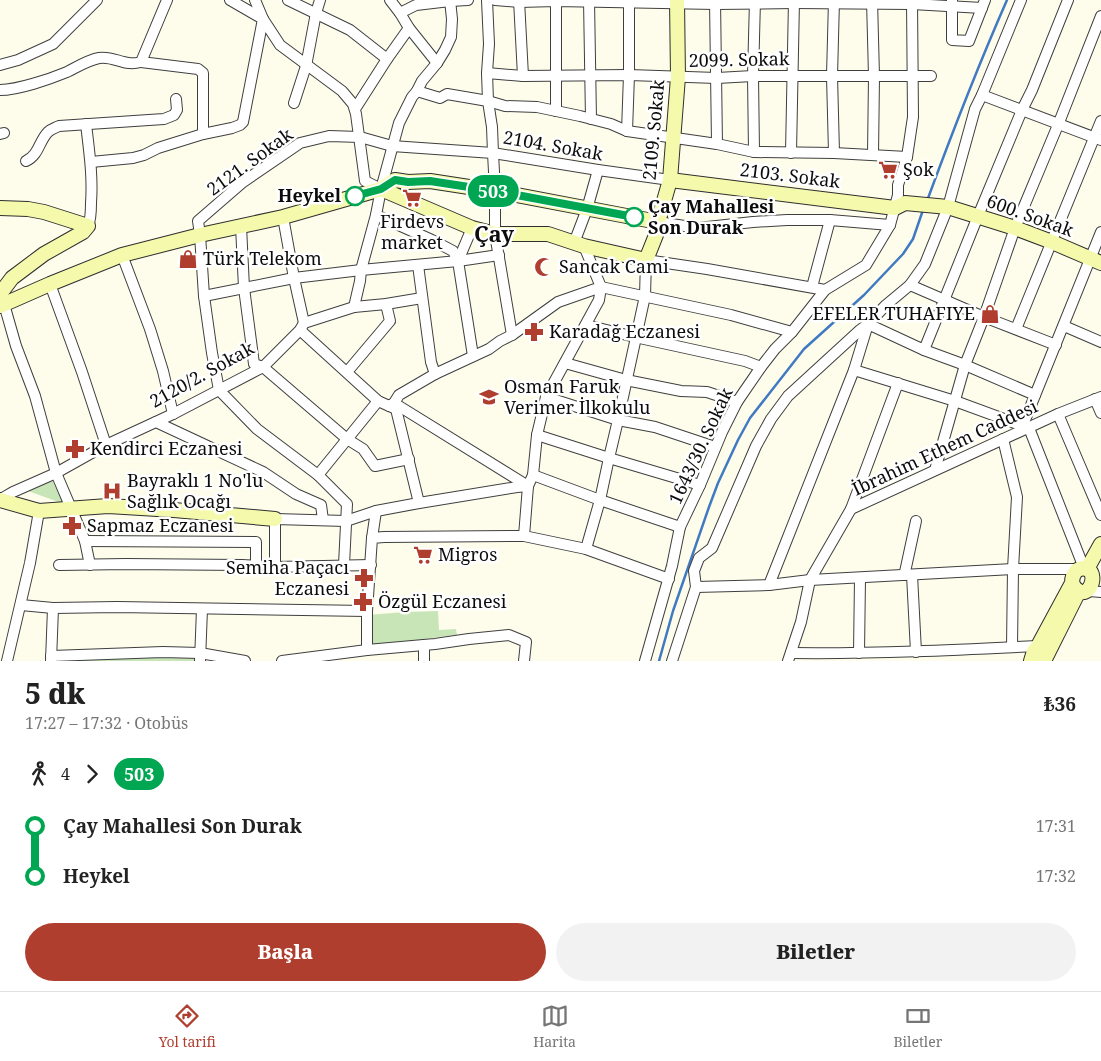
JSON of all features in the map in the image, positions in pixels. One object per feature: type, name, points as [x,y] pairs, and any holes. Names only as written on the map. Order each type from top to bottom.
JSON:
[{"type":"main road","name":"2109. Sokak","points":[[646,260],[656,235],[670,180],[678,77],[677,2]]},
{"type":"main road","points":[[1,301],[50,284],[122,255],[200,235],[283,217],[381,189],[395,180],[408,182],[430,181],[495,191],[658,222]]},
{"type":"main road","name":"2103. Sokak","points":[[670,180],[900,206],[947,207]]},
{"type":"main road","points":[[381,189],[472,228],[495,234],[548,234],[579,245],[646,260]]},
{"type":"main road","name":"600. Sokak","points":[[947,207],[1015,228],[1096,261]]},
{"type":"main road","points":[[0,208],[28,209],[44,212],[88,226],[83,232],[44,254],[12,278],[1,301]]},
{"type":"main road","points":[[0,499],[39,511],[108,506],[275,519]]},
{"type":"main road","points":[[1044,661],[1089,578],[1101,544]]},
{"type":"main road","points":[[1031,661],[1034,651],[1089,578]]},
{"type":"street","points":[[0,65],[18,60],[53,44],[97,0]]},
{"type":"street","points":[[141,62],[167,0]]},
{"type":"street","points":[[230,0],[263,19]]},
{"type":"street","points":[[255,0],[263,19],[280,46],[342,91],[353,104],[366,181],[381,189]]},
{"type":"street","points":[[288,0],[350,30],[387,59]]},
{"type":"street","points":[[294,103],[306,66],[320,0]]},
{"type":"street","points":[[390,0],[400,12],[409,28],[437,63]]},
{"type":"street","points":[[400,12],[416,5],[450,0],[468,0]]},
{"type":"street","points":[[354,307],[361,270],[399,123],[412,97],[437,63],[451,37],[452,18],[450,0]]},
{"type":"street","name":"2104. Sokak","points":[[487,0],[489,44],[487,73],[492,127],[492,153],[670,180]]},
{"type":"street","points":[[495,0],[912,2],[952,3],[984,4],[969,41],[952,40],[952,3]]},
{"type":"street","points":[[556,0],[556,112]]},
{"type":"street","points":[[589,0],[591,119]]},
{"type":"street","points":[[672,661],[696,586],[694,571],[698,558],[712,548],[756,446],[771,419],[788,396],[910,285],[925,264],[947,207],[975,109],[1021,0]]},
{"type":"street","points":[[924,350],[1068,0]]},
{"type":"street","points":[[519,1],[523,76]]},
{"type":"street","points":[[627,131],[629,1]]},
{"type":"street","points":[[715,2],[717,144]]},
{"type":"street","points":[[754,152],[753,76],[755,2]]},
{"type":"street","points":[[792,153],[794,2]]},
{"type":"street","points":[[834,2],[832,76],[834,153]]},
{"type":"street","points":[[872,2],[874,76],[873,155]]},
{"type":"street","name":"1643/30. Sokak","points":[[645,661],[668,579],[680,527],[737,402],[775,349],[792,332],[825,290],[866,265],[900,206],[898,185],[907,158],[913,117],[912,2]]},
{"type":"street","points":[[936,470],[966,365],[1015,228],[1101,16]]},
{"type":"street","points":[[91,162],[133,158],[203,134],[240,125],[243,122],[263,19]]},
{"type":"street","points":[[355,109],[409,28]]},
{"type":"street","points":[[0,90],[17,88],[48,79],[91,60],[100,58],[201,71],[203,73],[203,134]]},
{"type":"street","name":"2099. Sokak","points":[[487,73],[523,76],[629,75],[717,78],[753,76],[931,76]]},
{"type":"street","points":[[417,91],[440,98],[448,94],[488,100],[506,106],[537,107],[611,124],[627,131],[717,144],[754,152],[834,153],[907,158]]},
{"type":"street","points":[[982,96],[1098,139]]},
{"type":"street","points":[[26,161],[37,152],[46,134],[58,126],[164,119],[174,115],[177,110],[176,99]]},
{"type":"street","points":[[1016,329],[1098,139],[1101,122]]},
{"type":"street","points":[[86,124],[92,189],[88,226]]},
{"type":"street","name":"2121. Sokak","points":[[219,390],[204,296],[198,221],[243,182],[300,143],[329,136],[360,137],[392,146],[492,153]]},
{"type":"street","points":[[492,153],[495,191],[495,234],[512,335]]},
{"type":"street","points":[[524,536],[528,486],[533,475],[537,435],[546,397],[600,300],[601,288],[579,245],[598,170]]},
{"type":"street","points":[[376,214],[453,251],[458,261],[473,356]]},
{"type":"street","points":[[283,217],[302,327],[342,369],[378,401],[392,405],[528,486]]},
{"type":"street","points":[[658,222],[698,228],[787,220],[830,220],[890,225]]},
{"type":"street","points":[[812,287],[830,220]]},
{"type":"street","points":[[241,226],[244,288],[254,364],[262,367],[347,439],[362,449],[375,466],[409,459]]},
{"type":"street","points":[[458,261],[472,228]]},
{"type":"street","points":[[1089,578],[1024,428],[1035,395],[1064,326],[1096,261],[1101,232]]},
{"type":"street","points":[[122,255],[164,371],[174,414]]},
{"type":"street","points":[[204,296],[294,278],[499,255]]},
{"type":"street","points":[[586,549],[600,500],[645,296],[646,260],[825,290]]},
{"type":"street","points":[[418,265],[434,374]]},
{"type":"street","points":[[50,284],[106,445]]},
{"type":"street","points":[[910,285],[944,301],[1056,345]]},
{"type":"street","points":[[392,405],[399,395],[434,374],[488,349],[512,335],[558,302],[601,288],[731,315],[792,332]]},
{"type":"street","name":"2120/2. Sokak","points":[[0,499],[56,473],[106,445],[174,414],[262,367],[302,327],[354,307],[422,298]]},
{"type":"street","points":[[1,301],[35,396],[56,473],[85,541],[90,565]]},
{"type":"street","points":[[347,372],[390,321],[386,304]]},
{"type":"street","points":[[868,324],[924,350],[966,365],[1035,395]]},
{"type":"street","points":[[769,585],[854,370],[868,324]]},
{"type":"street","points":[[586,325],[761,367]]},
{"type":"street","points":[[1064,326],[1101,342]]},
{"type":"street","points":[[565,364],[626,380],[681,390],[707,392],[737,402]]},
{"type":"street","points":[[854,370],[955,401],[1024,428]]},
{"type":"street","points":[[852,508],[898,383]]},
{"type":"street","points":[[219,390],[257,429],[318,475],[348,504],[344,565]]},
{"type":"street","points":[[546,397],[618,420],[655,427],[715,447]]},
{"type":"street","points":[[1098,398],[1101,413]]},
{"type":"street","name":"İbrahim Ethem Caddesi","points":[[790,657],[801,622],[810,580],[852,508],[1024,428],[1098,398]]},
{"type":"street","points":[[318,475],[378,401]]},
{"type":"street","points":[[392,405],[396,409],[419,502]]},
{"type":"street","points":[[1058,414],[1101,516]]},
{"type":"street","points":[[156,422],[263,472],[296,494],[321,505],[323,520]]},
{"type":"street","points":[[537,435],[700,485]]},
{"type":"street","points":[[1003,439],[1017,497],[1013,569],[1012,647]]},
{"type":"street","points":[[533,475],[680,527]]},
{"type":"street","points":[[275,567],[275,519],[346,520],[376,511],[419,502],[528,486]]},
{"type":"street","points":[[7,661],[30,564],[39,511]]},
{"type":"street","points":[[367,650],[367,610],[372,538],[376,511]]},
{"type":"street","points":[[916,521],[905,572],[909,575],[916,652]]},
{"type":"street","points":[[372,538],[524,536],[586,549],[668,579]]},
{"type":"street","points":[[85,541],[256,542],[256,566]]},
{"type":"street","points":[[59,565],[126,564],[275,567],[371,565]]},
{"type":"street","points":[[696,586],[769,585],[810,580],[1013,569],[1089,578]]},
{"type":"street","points":[[859,654],[860,578]]},
{"type":"street","points":[[21,605],[53,608],[367,610]]},
{"type":"street","points":[[53,608],[51,659],[163,652],[245,661]]},
{"type":"street","points":[[200,657],[202,609]]},
{"type":"street","points":[[282,661],[509,635],[526,642],[524,661]]},
{"type":"street","points":[[424,645],[424,661]]},
{"type":"street","points":[[790,657],[1038,646]]},
{"type":"street","points":[[966,661],[970,650]]},
{"type":"green space","points":[[52,480],[64,504],[28,491]]},
{"type":"green space","points":[[438,611],[439,630],[456,629],[457,635],[370,648],[368,615]]},
{"type":"green space","points":[[193,651],[195,661],[59,661],[59,654]]},
{"type":"waterway","points":[[927,201],[1007,0]]},
{"type":"waterway","points":[[659,661],[673,611],[709,507],[718,483],[750,418],[804,349],[864,295],[903,254],[913,239],[923,210]]},
{"type":"bus line","name":"503","points":[[355,196],[381,189],[395,180],[408,182],[430,181],[634,217]]},
{"type":"place","name":"Şok","points":[[888,170]]},
{"type":"place","name":"Heykel","points":[[355,196]]},
{"type":"place","name":"Firdevs market","points":[[412,198]]},
{"type":"place","name":"Çay Mahallesi Son Durak","points":[[634,217]]},
{"type":"place","name":"Türk Telekom","points":[[188,259]]},
{"type":"place","name":"Sancak Cami","points":[[544,267]]},
{"type":"place","name":"EFELER TUHAFIYE","points":[[990,314]]},
{"type":"place","name":"Karadağ Eczanesi","points":[[534,332]]},
{"type":"place","name":"Osman Faruk Verimer İlkokulu","points":[[489,397]]},
{"type":"place","name":"Kendirci Eczanesi","points":[[75,449]]},
{"type":"place","name":"Bayraklı 1 No'lu Sağlık Ocağı","points":[[112,491]]},
{"type":"place","name":"Sapmaz Eczanesi","points":[[72,526]]},
{"type":"place","name":"Migros","points":[[423,555]]},
{"type":"place","name":"Semiha Paçacı Eczanesi","points":[[364,578]]},
{"type":"place","name":"Özgül Eczanesi","points":[[363,602]]},
{"type":"district","name":"Çay","points":[[494,234]]}]
